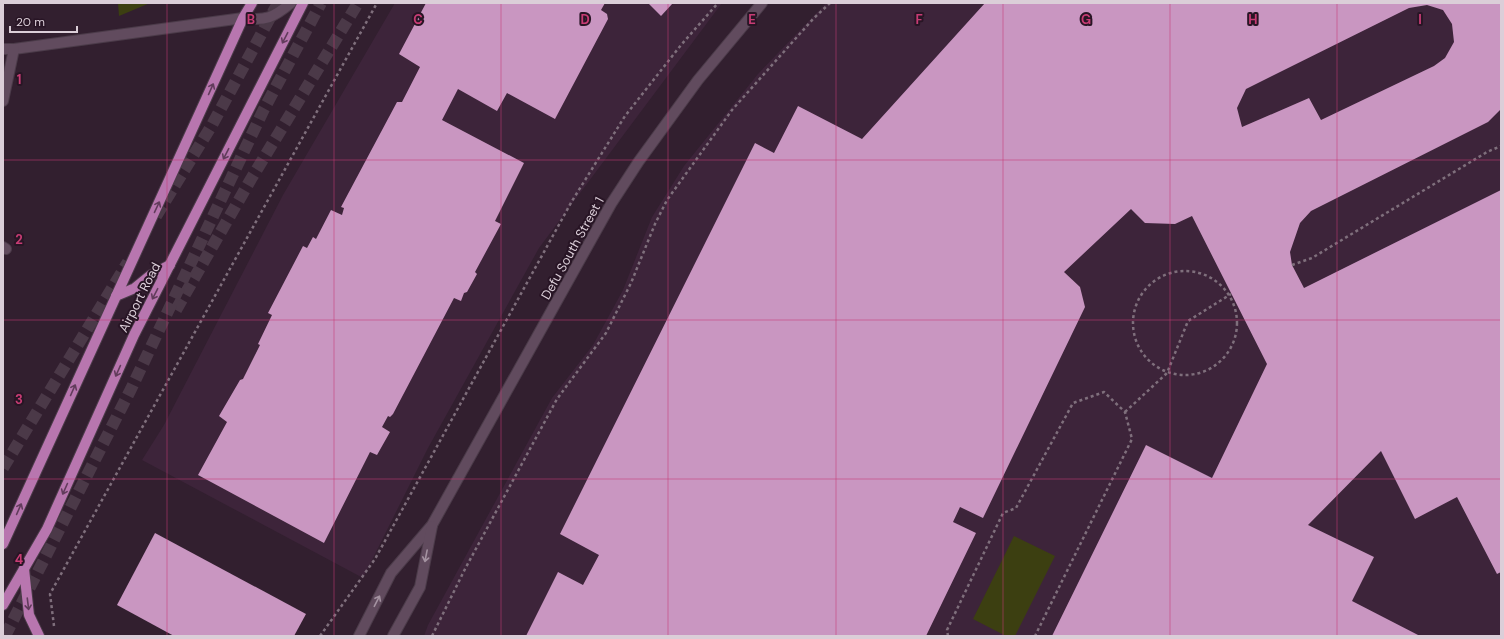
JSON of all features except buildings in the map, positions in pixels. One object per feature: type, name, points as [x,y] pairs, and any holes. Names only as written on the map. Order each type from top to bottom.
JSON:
[{"type":"main road","name":"Airport Road","points":[[3,544],[243,18],[252,3]]},
{"type":"main road","name":"Airport Road","points":[[3,605],[47,529],[134,335],[303,3]]},
{"type":"main road","points":[[116,296],[135,288],[151,275],[170,265]]},
{"type":"main road","points":[[24,569],[29,616],[39,636]]},
{"type":"street","points":[[3,49],[14,49],[243,18],[262,21],[280,13],[291,3]]},
{"type":"street","name":"Defu South Street 1","points":[[359,636],[391,573],[432,525],[611,204],[639,161],[698,80],[762,3]]},
{"type":"street","points":[[3,101],[14,49]]},
{"type":"street","name":"Defu South Street 1","points":[[393,636],[420,587],[432,525]]},
{"type":"path","points":[[54,630],[50,594],[377,3]]},
{"type":"path","points":[[320,636],[375,558],[572,202],[625,116],[681,45],[718,3]]},
{"type":"path","points":[[432,636],[465,569],[557,399],[606,333],[631,283],[654,224],[667,200],[732,110],[813,19],[830,3]]},
{"type":"path","points":[[1292,265],[1312,258],[1487,152],[1501,146]]},
{"type":"path","points":[[1182,270],[1200,273],[1216,281],[1230,294],[1236,310],[1238,326],[1234,342],[1226,356],[1214,367],[1200,374],[1183,376],[1167,373],[1153,365],[1140,352],[1133,335],[1132,316],[1138,299],[1148,285],[1164,274],[1182,270]]},
{"type":"path","points":[[1126,412],[1167,373],[1188,321],[1230,294]]},
{"type":"path","points":[[948,636],[946,630],[1003,514],[1016,508],[1074,403],[1104,392],[1126,412],[1132,439],[1035,636]]},
{"type":"shaded area","points":[[395,3],[722,3],[539,248],[428,448],[363,578],[142,460],[164,425],[283,195]]},
{"type":"shaded area","points":[[826,3],[1501,3],[1501,636],[424,636],[428,625],[552,398],[593,345],[623,290],[652,217],[684,166],[758,74]]},
{"type":"green space","points":[[118,3],[150,3],[119,16]]},
{"type":"green space","points":[[1014,536],[1055,556],[1015,636],[1006,636],[973,619]]},
{"type":"tunnel","points":[[156,216],[212,125],[278,3]]},
{"type":"tunnel","points":[[5,636],[131,389],[264,109],[321,3]]},
{"type":"tunnel","points":[[176,310],[251,179],[358,3]]},
{"type":"tunnel","points":[[3,468],[128,262]]}]
